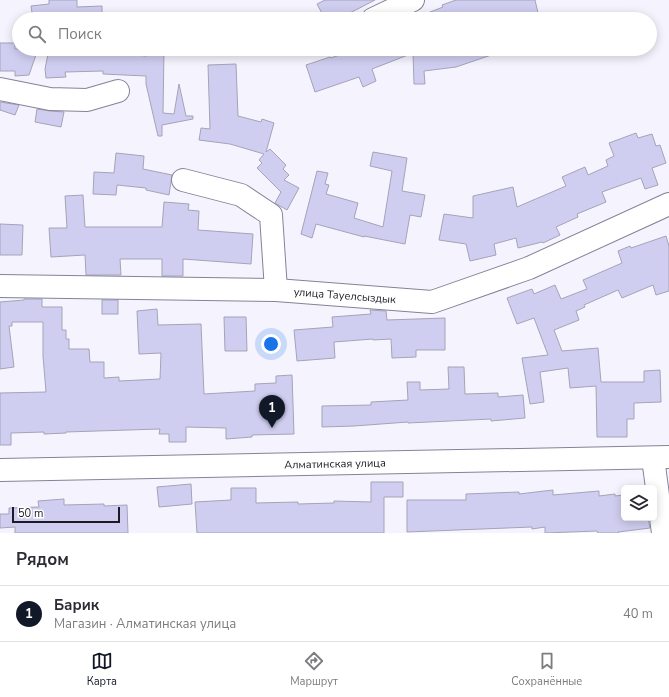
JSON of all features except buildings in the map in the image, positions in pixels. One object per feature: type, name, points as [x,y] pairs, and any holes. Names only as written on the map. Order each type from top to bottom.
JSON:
[{"type":"street","points":[[387,12],[413,0]]},
{"type":"street","points":[[0,89],[50,99],[87,100],[118,91]]},
{"type":"street","points":[[183,180],[241,195],[271,215],[276,290]]},
{"type":"street","name":"улица Тауелсыздык","points":[[0,286],[276,290],[432,302],[529,268],[669,204]]},
{"type":"street","points":[[661,458],[663,533]]},
{"type":"street","name":"Алматинская улица","points":[[0,470],[661,458]]},
{"type":"place","name":"Барик","points":[[272,428]]}]
